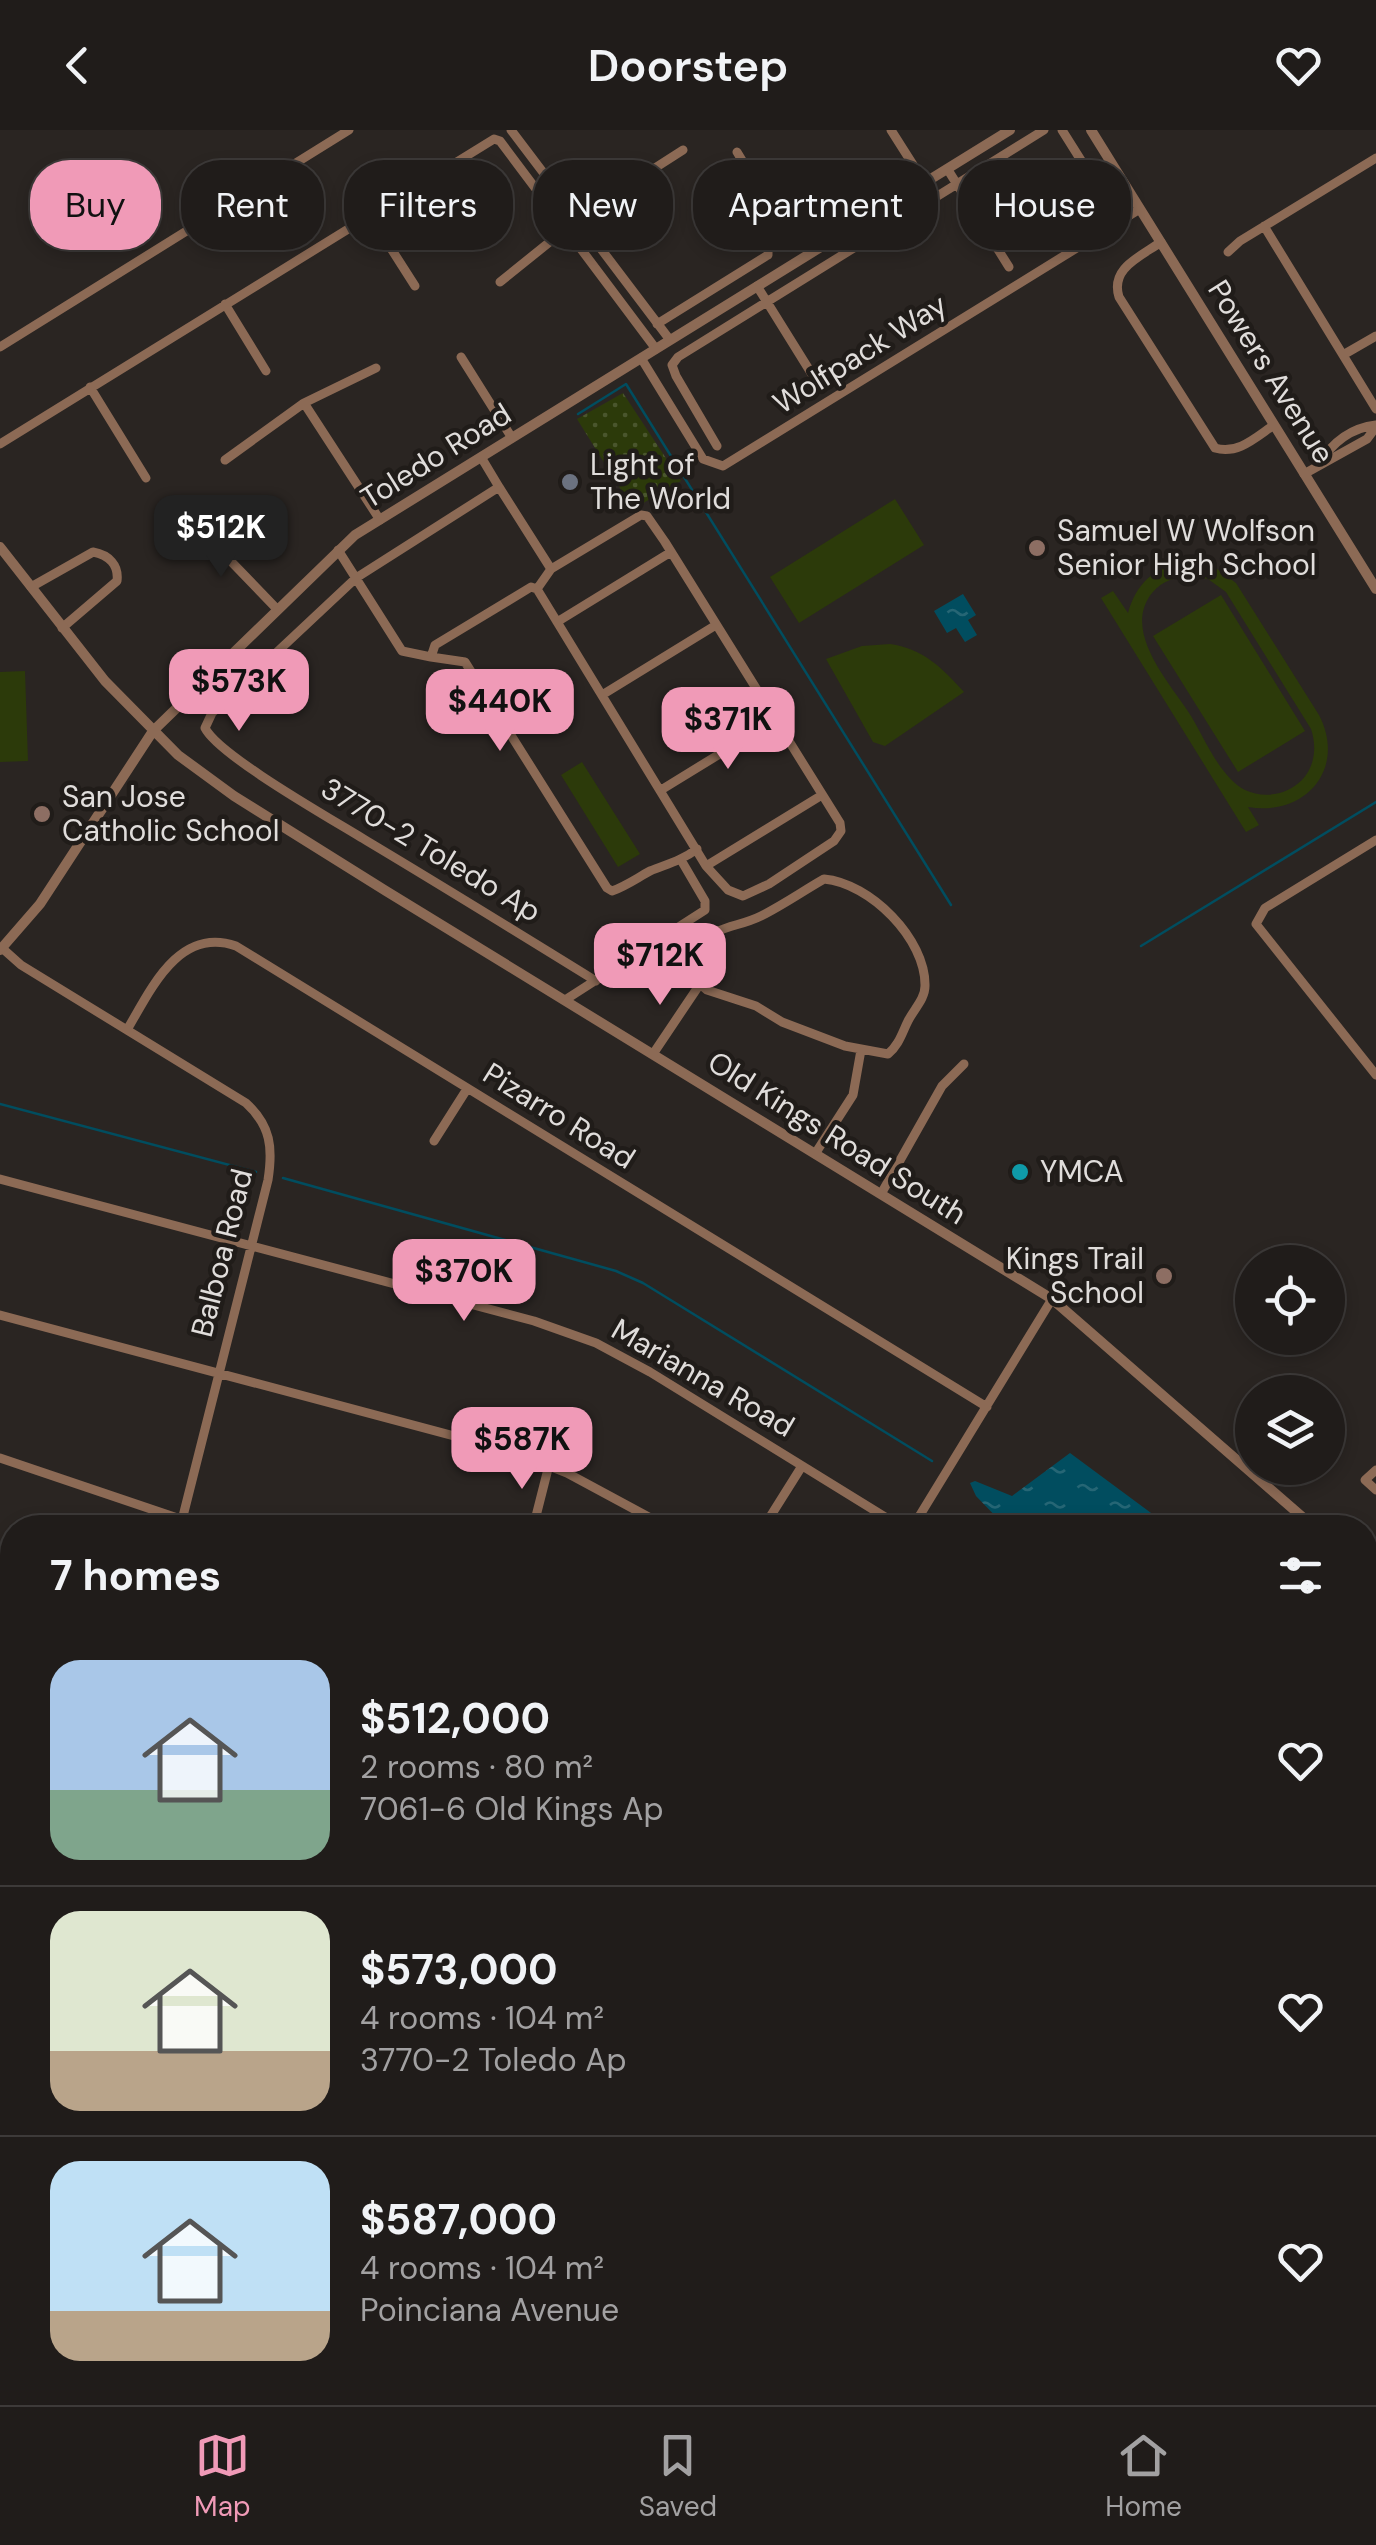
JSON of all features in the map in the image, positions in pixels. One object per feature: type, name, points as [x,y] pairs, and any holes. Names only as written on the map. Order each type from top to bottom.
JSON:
[{"type":"street","points":[[0,347],[350,130]]},
{"type":"street","points":[[510,130],[533,160]]},
{"type":"street","points":[[891,130],[908,160]]},
{"type":"street","name":"Toledo Road","points":[[938,175],[1010,130]]},
{"type":"street","points":[[996,160],[1044,130]]},
{"type":"street","points":[[1062,130],[1081,160]]},
{"type":"street","name":"Powers Avenue","points":[[1091,130],[1376,589]]},
{"type":"street","points":[[458,160],[494,138],[533,184]]},
{"type":"street","points":[[667,160],[682,150]]},
{"type":"street","points":[[737,152],[742,160]]},
{"type":"street","points":[[1228,252],[1240,240],[1376,158]]},
{"type":"street","points":[[718,446],[672,364],[958,184],[948,170]]},
{"type":"street","name":"Wolfpack Way","points":[[641,358],[703,460],[724,466],[1140,209]]},
{"type":"street","points":[[1264,226],[1376,409]]},
{"type":"street","points":[[0,444],[344,230]]},
{"type":"street","points":[[1161,242],[1122,269],[1116,288],[1119,298],[1215,448],[1238,449],[1274,425]]},
{"type":"street","points":[[392,250],[415,286]]},
{"type":"street","points":[[500,282],[540,250]]},
{"type":"street","points":[[583,250],[656,349]]},
{"type":"street","points":[[601,250],[670,340]]},
{"type":"street","points":[[768,250],[780,272]]},
{"type":"street","name":"Toledo Road","points":[[1,949],[40,904],[153,731],[338,550],[380,520],[815,250]]},
{"type":"street","points":[[999,250],[1009,267]]},
{"type":"street","points":[[657,324],[768,255]]},
{"type":"street","points":[[757,286],[818,384]]},
{"type":"street","points":[[225,304],[266,371]]},
{"type":"street","points":[[1343,355],[1376,336]]},
{"type":"street","points":[[461,357],[512,438]]},
{"type":"street","points":[[225,460],[304,403],[376,368]]},
{"type":"street","points":[[90,388],[146,478]]},
{"type":"street","points":[[304,403],[380,520]]},
{"type":"street","points":[[1304,474],[1367,439],[1376,426]]},
{"type":"street","points":[[481,457],[551,569]]},
{"type":"street","name":"3770-2 Toledo Ap","points":[[499,487],[356,578],[212,713],[207,733],[299,800],[596,981]]},
{"type":"street","points":[[431,656],[435,645],[531,587],[537,590],[706,866],[728,890],[737,895],[754,892],[834,842],[840,823],[647,516],[641,515],[551,569],[537,590]]},
{"type":"street","points":[[194,523],[277,609]]},
{"type":"street","name":"Old Kings Road South","points":[[0,547],[105,681],[178,755],[234,796],[1052,1299],[1300,1515]]},
{"type":"street","points":[[338,550],[402,651],[465,662],[607,888],[612,891],[696,850]]},
{"type":"street","points":[[31,588],[94,552],[103,554],[115,565],[117,581],[62,628]]},
{"type":"street","points":[[557,622],[670,552]]},
{"type":"street","points":[[602,695],[716,625]]},
{"type":"street","points":[[661,790],[775,720]]},
{"type":"street","points":[[706,866],[822,794]]},
{"type":"street","points":[[1376,840],[1266,908],[1256,924],[1376,1075]]},
{"type":"street","points":[[565,1000],[705,910],[705,901],[682,860]]},
{"type":"street","points":[[653,1054],[700,984],[696,946],[734,923],[760,916],[824,879],[875,899],[923,962],[924,996],[897,1046],[888,1054],[860,1050],[782,1022],[756,1006],[707,990],[700,984]]},
{"type":"street","name":"Pizarro Road","points":[[127,1030],[178,954],[195,944],[228,943],[987,1407]]},
{"type":"street","name":"Balboa Road","points":[[1,949],[246,1103],[268,1131],[271,1157],[183,1515]]},
{"type":"street","points":[[815,1154],[853,1094],[860,1050]]},
{"type":"street","points":[[881,1194],[942,1086],[964,1064]]},
{"type":"street","points":[[434,1141],[467,1089]]},
{"type":"street","name":"Marianna Road","points":[[0,1180],[578,1336],[650,1372],[882,1515]]},
{"type":"street","points":[[920,1515],[1052,1299]]},
{"type":"street","points":[[0,1315],[514,1452],[549,1465],[644,1515]]},
{"type":"street","points":[[0,1458],[156,1515]]},
{"type":"street","points":[[536,1515],[549,1465]]},
{"type":"street","points":[[771,1515],[802,1466]]},
{"type":"street","points":[[1376,1470],[1365,1480],[1376,1490]]},
{"type":"green space","points":[[623,393],[681,481],[633,509],[577,419]]},
{"type":"green space","points":[[895,499],[924,545],[799,623],[770,577]]},
{"type":"green space","points":[[1184,562],[1213,566],[1236,583],[1319,715],[1326,735],[1328,754],[1315,785],[1303,797],[1287,804],[1248,807],[1259,825],[1246,832],[1101,598],[1113,591],[1128,613],[1148,578]],"holes":[[[1181,577],[1208,579],[1226,592],[1311,729],[1314,749],[1310,769],[1296,785],[1282,792],[1252,793],[1228,776],[1145,641],[1144,608],[1156,589]]]},
{"type":"green space","points":[[1221,595],[1305,731],[1238,772],[1153,636]]},
{"type":"green space","points":[[890,644],[923,655],[964,692],[885,746],[873,742],[826,659],[862,646]]},
{"type":"green space","points":[[25,671],[28,761],[0,762],[0,672]]},
{"type":"green space","points":[[582,762],[640,854],[618,867],[561,775]]},
{"type":"water","points":[[963,594],[976,615],[968,620],[977,635],[965,642],[956,628],[947,633],[934,611]]},
{"type":"water","points":[[1070,1453],[1154,1515],[994,1515],[976,1496],[970,1483],[975,1481],[1012,1496]]},
{"type":"waterway","points":[[578,414],[626,384],[951,905]]},
{"type":"waterway","points":[[1141,946],[1376,802]]},
{"type":"waterway","points":[[0,1104],[256,1172]]},
{"type":"waterway","points":[[283,1178],[616,1271],[643,1283],[932,1461]]},
{"type":"place","name":"Light of The World","points":[[570,482]]},
{"type":"place","name":"Samuel W Wolfson Senior High School","points":[[1037,548]]},
{"type":"place","name":"San Jose Catholic School","points":[[42,814]]},
{"type":"place","name":"YMCA","points":[[1020,1172]]},
{"type":"place","name":"Kings Trail School","points":[[1164,1276]]}]
